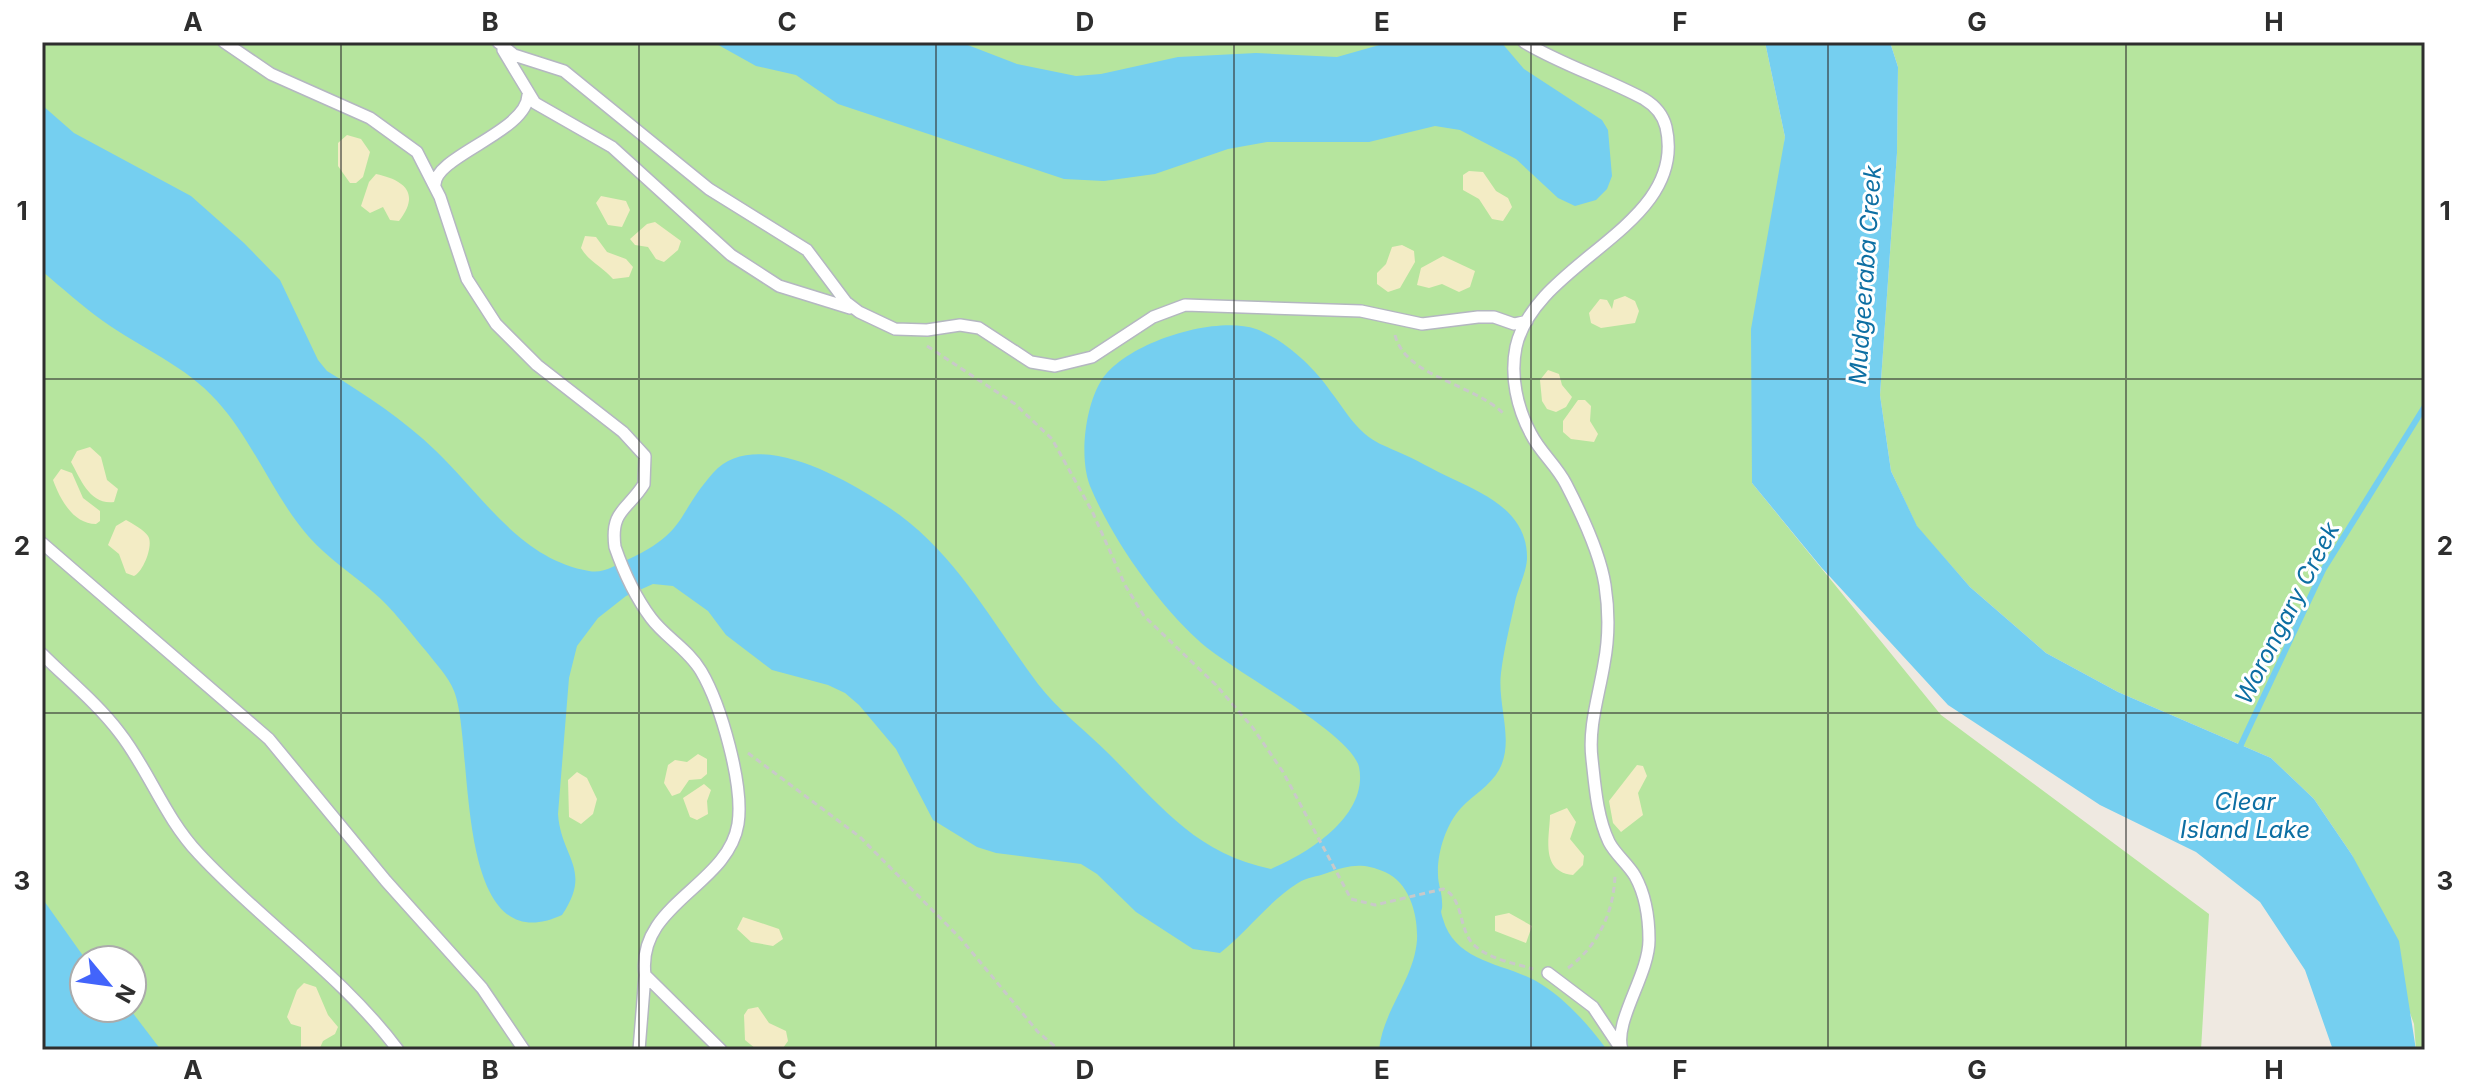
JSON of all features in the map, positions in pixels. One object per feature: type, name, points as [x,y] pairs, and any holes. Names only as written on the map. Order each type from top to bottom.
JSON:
[{"type":"lane","points":[[224,42],[271,74],[359,113],[395,133],[417,152],[435,186],[467,279],[496,324],[537,365],[623,432],[645,456],[644,484],[619,513],[613,534],[615,547],[650,617],[701,670],[736,780],[738,825],[723,858],[669,908],[652,938],[645,975],[639,1050]]},
{"type":"lane","points":[[1524,42],[1596,79],[1644,99],[1656,108],[1665,122],[1669,145],[1662,177],[1647,204],[1545,295],[1527,321],[1517,344],[1513,372],[1531,435],[1565,482],[1605,583],[1608,624],[1605,660],[1590,735],[1598,807],[1610,844],[1635,877],[1645,903],[1649,932],[1643,977],[1621,1030],[1621,1050]]},
{"type":"lane","points":[[499,43],[528,95],[542,108],[612,147],[731,255],[779,286],[858,311],[895,329],[927,330],[960,325],[979,328],[1031,362],[1055,366],[1092,357],[1153,317],[1185,305],[1361,311],[1422,324],[1478,317],[1494,317],[1514,324],[1527,321]]},
{"type":"lane","points":[[499,43],[514,55],[564,71],[709,189],[807,250],[846,302],[858,311]]},
{"type":"lane","points":[[435,186],[434,179],[441,171],[522,109],[528,95]]},
{"type":"lane","points":[[522,109],[542,108]]},
{"type":"lane","points":[[425,167],[441,171]]},
{"type":"lane","points":[[42,543],[269,739],[386,881],[482,988],[524,1050]]},
{"type":"lane","points":[[42,654],[121,733],[167,814],[197,852],[269,924],[325,971],[398,1050]]},
{"type":"lane","points":[[1548,973],[1593,1007],[1621,1050]]},
{"type":"lane","points":[[645,975],[721,1050]]},
{"type":"path","points":[[1394,316],[1398,347],[1414,365],[1476,392],[1509,419]]},
{"type":"path","points":[[922,344],[1003,396],[1052,439],[1092,511],[1125,585],[1144,616],[1216,685],[1253,728],[1283,772],[1351,899],[1375,905],[1448,890],[1454,896],[1467,936],[1475,946],[1489,954],[1548,973],[1566,969],[1578,960],[1603,927],[1614,898],[1610,844]]},
{"type":"path","points":[[725,738],[773,769],[860,837],[961,939],[1038,1032],[1059,1050]]},
{"type":"green space","points":[[42,42],[1765,42],[1785,137],[1752,483],[1941,715],[2209,914],[2201,1050],[42,1050]]},
{"type":"green space","points":[[1890,42],[2425,42],[2425,1050],[2416,1050],[2414,1024],[2352,855],[2314,799],[2271,758],[2118,692],[2046,653],[1970,587],[1917,527],[1891,471],[1880,395],[1897,153],[1898,67]]},
{"type":"sand","points":[[347,135],[361,139],[370,152],[363,177],[356,183],[350,183],[338,166],[338,143]]},
{"type":"sand","points":[[1469,171],[1483,172],[1496,191],[1508,198],[1512,207],[1503,221],[1492,219],[1479,199],[1463,190],[1463,175]]},
{"type":"sand","points":[[376,174],[401,184],[409,195],[409,203],[399,221],[390,220],[383,207],[370,213],[361,206],[369,182]]},
{"type":"sand","points":[[601,196],[626,201],[630,210],[622,227],[608,225],[596,203]]},
{"type":"sand","points":[[655,222],[681,241],[678,250],[664,262],[656,259],[648,247],[635,245],[630,239],[647,224]]},
{"type":"sand","points":[[585,236],[596,237],[607,252],[626,259],[633,267],[629,277],[613,279],[588,257],[581,248]]},
{"type":"sand","points":[[1402,245],[1414,251],[1415,262],[1400,288],[1388,292],[1377,284],[1377,273],[1386,264],[1392,247]]},
{"type":"sand","points":[[1443,256],[1475,271],[1470,287],[1459,292],[1442,284],[1429,288],[1417,285],[1421,268]]},
{"type":"sand","points":[[1625,296],[1635,301],[1639,311],[1635,323],[1601,328],[1591,323],[1589,313],[1600,299],[1607,300],[1612,309],[1614,300]]},
{"type":"sand","points":[[1548,370],[1559,374],[1562,385],[1572,397],[1566,407],[1556,412],[1547,409],[1542,401],[1540,380]]},
{"type":"sand","points":[[1578,400],[1585,400],[1591,406],[1590,421],[1598,434],[1594,442],[1571,439],[1563,432],[1563,421]]},
{"type":"sand","points":[[90,447],[101,457],[107,480],[118,489],[114,502],[99,500],[92,495],[71,462],[77,451]]},
{"type":"sand","points":[[61,469],[72,473],[83,498],[100,511],[100,521],[96,524],[81,520],[64,502],[53,480]]},
{"type":"sand","points":[[126,520],[148,536],[150,545],[147,558],[134,576],[126,573],[119,554],[108,545],[116,526]]},
{"type":"sand","points":[[698,754],[707,759],[707,774],[701,779],[689,780],[680,793],[672,796],[664,783],[668,765],[675,760],[687,762]]},
{"type":"sand","points":[[1637,765],[1643,766],[1647,776],[1638,793],[1643,815],[1621,832],[1613,823],[1609,801]]},
{"type":"sand","points":[[577,772],[587,778],[597,799],[593,814],[581,824],[569,817],[568,780]]},
{"type":"sand","points":[[704,784],[711,790],[707,801],[708,814],[697,820],[690,817],[683,798]]},
{"type":"sand","points":[[1567,808],[1576,822],[1570,839],[1584,856],[1583,865],[1573,875],[1555,867],[1548,842],[1550,815]]},
{"type":"sand","points":[[1509,913],[1532,926],[1526,943],[1495,931],[1495,916]]},
{"type":"sand","points":[[743,917],[779,929],[783,939],[773,946],[751,942],[737,929]]},
{"type":"sand","points":[[304,983],[316,987],[328,1015],[338,1027],[335,1034],[323,1041],[319,1050],[301,1050],[301,1027],[291,1024],[287,1017],[297,990]]},
{"type":"sand","points":[[758,1007],[769,1023],[786,1031],[788,1041],[783,1048],[756,1049],[745,1040],[744,1015],[748,1009]]},
{"type":"water","points":[[713,42],[960,42],[1017,64],[1076,76],[1101,74],[1178,57],[1256,53],[1337,57],[1390,42],[1501,42],[1524,69],[1602,120],[1608,130],[1612,176],[1607,189],[1596,200],[1575,206],[1558,198],[1516,159],[1460,130],[1435,126],[1369,142],[1267,142],[1228,149],[1155,174],[1104,181],[1064,179],[838,104],[796,75],[756,66]]},
{"type":"water","points":[[1765,42],[1890,42],[1898,67],[1897,153],[1880,395],[1891,471],[1917,526],[1970,587],[2046,653],[2118,692],[2271,758],[2314,799],[2352,855],[2399,941],[2416,1050],[2333,1050],[2305,970],[2260,902],[2196,852],[2100,805],[1948,705],[1821,567],[1752,483],[1751,329],[1785,137]]},
{"type":"water","points":[[42,105],[74,133],[191,196],[244,243],[280,280],[318,360],[327,371],[411,428],[504,523],[543,554],[594,572],[629,559],[671,531],[713,473],[730,460],[751,455],[774,455],[822,470],[882,503],[930,541],[969,586],[1046,694],[1181,825],[1221,852],[1271,869],[1317,843],[1345,817],[1355,802],[1360,785],[1359,767],[1335,736],[1213,652],[1167,608],[1123,547],[1099,506],[1087,475],[1084,447],[1095,392],[1113,367],[1129,355],[1172,336],[1217,326],[1256,329],[1278,340],[1316,373],[1368,437],[1492,499],[1521,529],[1527,559],[1505,646],[1500,685],[1506,735],[1504,759],[1495,776],[1461,808],[1447,830],[1438,866],[1441,913],[1449,933],[1458,944],[1469,953],[1546,987],[1575,1012],[1607,1050],[1379,1050],[1386,1022],[1415,955],[1417,940],[1411,901],[1394,877],[1377,869],[1356,866],[1305,879],[1277,899],[1220,953],[1193,949],[1136,912],[1097,874],[1081,864],[996,853],[977,847],[933,820],[896,749],[859,705],[845,693],[828,685],[772,670],[726,635],[708,611],[673,586],[653,584],[626,596],[598,618],[577,646],[569,678],[558,814],[575,874],[571,899],[562,915],[526,922],[501,909],[485,880],[474,841],[460,717],[454,691],[445,675],[387,606],[309,537],[217,401],[177,367],[103,321],[42,271]]},
{"type":"water","points":[[42,898],[75,944],[68,944],[68,1024],[141,1024],[161,1050],[42,1050]]},
{"type":"waterway","name":"Worongary Creek","points":[[2238,751],[2323,570],[2425,406]]},
{"type":"water label","name":"Mudgeeraba Creek","points":[[1865,275]]},
{"type":"water label","name":"Clear Island Lake","points":[[2245,815]]}]
